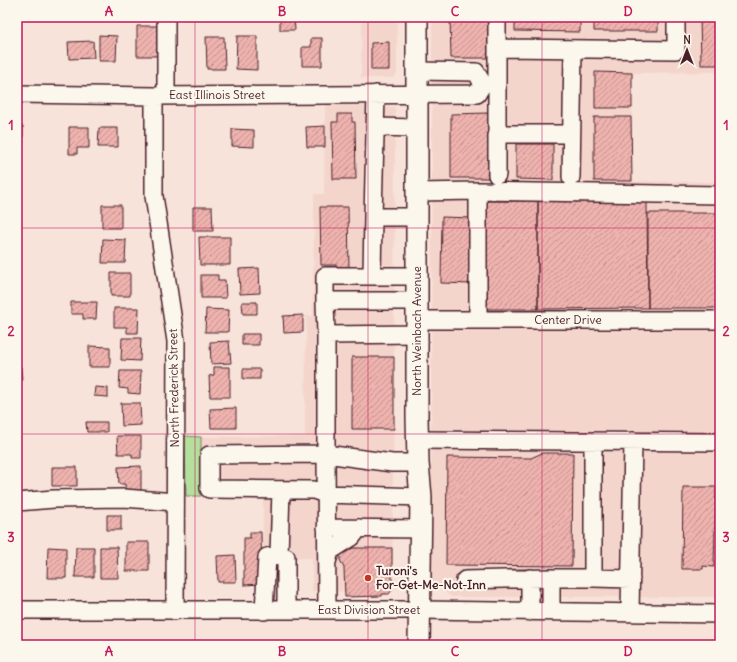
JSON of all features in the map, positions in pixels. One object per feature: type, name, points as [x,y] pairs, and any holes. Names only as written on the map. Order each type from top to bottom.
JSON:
[{"type":"main road","name":"North Weinbach Avenue","points":[[417,17],[417,318],[418,463],[420,497],[419,645]]},
{"type":"street","name":"North Frederick Street","points":[[166,17],[154,190],[176,341],[175,611]]},
{"type":"street","points":[[497,17],[497,48],[490,84],[497,134],[497,175]]},
{"type":"street","points":[[497,48],[676,50],[676,17]]},
{"type":"street","points":[[571,177],[573,49]]},
{"type":"street","points":[[417,71],[476,72],[490,84]]},
{"type":"street","name":"East Illinois Street","points":[[17,94],[477,94],[490,84]]},
{"type":"street","points":[[372,276],[374,127],[376,94]]},
{"type":"street","points":[[374,127],[417,128]]},
{"type":"street","points":[[497,134],[571,134]]},
{"type":"street","points":[[417,192],[478,191],[720,195]]},
{"type":"street","points":[[478,191],[478,319]]},
{"type":"street","points":[[373,217],[417,217]]},
{"type":"street","points":[[327,610],[325,494],[325,276],[417,276]]},
{"type":"street","points":[[325,301],[417,318]]},
{"type":"street","points":[[326,335],[417,318]]},
{"type":"street","name":"Center Drive","points":[[417,318],[720,320]]},
{"type":"street","points":[[418,440],[720,442]]},
{"type":"street","points":[[593,441],[593,578]]},
{"type":"street","points":[[630,613],[633,441]]},
{"type":"street","points":[[418,463],[392,463],[326,454],[209,455],[209,489],[314,490],[325,494],[420,497]]},
{"type":"street","points":[[279,555],[281,490]]},
{"type":"street","points":[[17,502],[54,499],[124,498],[175,502]]},
{"type":"street","points":[[326,528],[420,529]]},
{"type":"street","points":[[327,562],[330,551],[352,537],[359,528]]},
{"type":"street","points":[[264,611],[267,557],[279,555],[286,557],[286,610]]},
{"type":"street","points":[[465,580],[530,578],[631,579]]},
{"type":"street","points":[[530,578],[530,612]]},
{"type":"street","points":[[551,578],[551,612]]},
{"type":"street","name":"East Division Street","points":[[17,610],[420,610],[720,614]]},
{"type":"shaded area","points":[[362,17],[397,17],[397,73],[394,78],[361,78]]},
{"type":"shaded area","points":[[432,17],[720,17],[720,72],[632,73],[632,181],[720,182],[720,597],[451,597],[431,580]]},
{"type":"shaded area","points":[[325,105],[395,107],[392,587],[389,592],[312,591],[312,558],[263,559],[263,497],[201,496],[201,437],[305,436],[306,316],[313,316],[314,194],[324,194]]},
{"type":"green space","points":[[185,436],[201,437],[201,496],[186,496]]},
{"type":"building","points":[[280,17],[294,17],[295,30],[280,30]]},
{"type":"building","points":[[450,17],[488,17],[488,58],[451,58]]},
{"type":"building","points":[[515,17],[580,17],[580,32],[515,31]]},
{"type":"building","points":[[594,17],[658,17],[658,31],[594,31]]},
{"type":"building","points":[[700,17],[720,17],[720,65],[701,65]]},
{"type":"building","points":[[137,26],[158,26],[159,56],[137,56]]},
{"type":"building","points":[[99,35],[117,36],[116,61],[99,61]]},
{"type":"building","points":[[237,36],[257,36],[257,70],[236,69]]},
{"type":"building","points":[[206,37],[224,37],[225,69],[207,69]]},
{"type":"building","points":[[311,38],[322,38],[322,66],[302,66],[302,47],[311,47]]},
{"type":"building","points":[[93,41],[94,58],[69,59],[68,42]]},
{"type":"building","points":[[389,42],[389,70],[371,70],[371,43]]},
{"type":"building","points":[[595,72],[632,73],[632,108],[595,108]]},
{"type":"building","points":[[488,113],[488,178],[451,178],[451,114]]},
{"type":"building","points":[[338,114],[352,114],[352,122],[355,122],[356,179],[333,179],[332,122],[338,122]]},
{"type":"building","points":[[594,117],[631,117],[632,181],[594,181]]},
{"type":"building","points":[[17,126],[23,126],[23,145],[17,145]]},
{"type":"building","points":[[325,126],[325,147],[307,147],[306,127]]},
{"type":"building","points":[[69,127],[89,127],[89,148],[77,148],[77,154],[69,154]]},
{"type":"building","points":[[99,128],[118,128],[118,147],[98,147]]},
{"type":"building","points":[[232,129],[254,130],[254,147],[232,146]]},
{"type":"building","points":[[516,144],[553,144],[553,180],[516,179]]},
{"type":"building","points":[[485,201],[538,201],[538,309],[485,309]]},
{"type":"building","points":[[538,201],[647,201],[648,308],[538,309]]},
{"type":"building","points":[[102,205],[121,205],[121,228],[102,228]]},
{"type":"building","points":[[193,207],[212,207],[213,231],[193,231]]},
{"type":"building","points":[[320,207],[348,207],[349,269],[337,270],[337,265],[321,265]]},
{"type":"building","points":[[648,213],[720,213],[719,308],[648,308]]},
{"type":"building","points":[[442,217],[472,218],[471,284],[441,283]]},
{"type":"building","points":[[199,237],[230,237],[230,265],[200,265]]},
{"type":"building","points":[[103,239],[126,240],[125,263],[102,263]]},
{"type":"building","points":[[259,268],[260,293],[240,294],[239,269]]},
{"type":"building","points":[[111,273],[130,273],[130,296],[111,296]]},
{"type":"building","points":[[201,275],[218,275],[218,280],[225,280],[226,298],[201,298]]},
{"type":"building","points":[[71,302],[97,302],[96,319],[83,319],[83,314],[71,314]]},
{"type":"building","points":[[242,302],[257,302],[257,314],[243,314]]},
{"type":"building","points":[[114,308],[139,308],[138,333],[127,333],[127,327],[114,327]]},
{"type":"building","points":[[206,309],[229,310],[228,332],[205,332]]},
{"type":"building","points":[[303,315],[303,332],[284,333],[283,316]]},
{"type":"building","points":[[242,334],[259,334],[259,345],[242,345]]},
{"type":"building","points":[[122,338],[141,338],[140,361],[121,360]]},
{"type":"building","points":[[229,341],[231,363],[211,364],[210,342]]},
{"type":"building","points":[[89,346],[110,347],[110,367],[89,367]]},
{"type":"building","points":[[352,357],[394,357],[394,429],[352,429]]},
{"type":"building","points":[[17,367],[21,367],[22,381],[17,381]]},
{"type":"building","points":[[214,367],[230,367],[230,397],[210,397],[209,376],[214,375]]},
{"type":"building","points":[[243,369],[260,369],[260,379],[243,379]]},
{"type":"building","points":[[120,371],[141,371],[140,394],[128,393],[128,389],[119,388]]},
{"type":"building","points":[[95,387],[108,388],[108,397],[94,396]]},
{"type":"building","points":[[121,403],[140,403],[141,425],[122,426]]},
{"type":"building","points":[[236,408],[236,428],[211,428],[210,409]]},
{"type":"building","points":[[86,422],[107,422],[107,432],[87,432]]},
{"type":"building","points":[[117,436],[141,436],[141,458],[132,458],[132,454],[118,454]]},
{"type":"building","points":[[542,453],[573,453],[572,566],[446,565],[447,457],[531,458]]},
{"type":"building","points":[[141,466],[141,493],[125,493],[125,484],[119,484],[118,467]]},
{"type":"building","points":[[52,467],[77,467],[77,486],[52,486]]},
{"type":"building","points":[[683,487],[716,487],[714,567],[703,566],[703,569],[682,569]]},
{"type":"building","points":[[107,515],[121,515],[121,530],[107,530]]},
{"type":"building","points":[[250,532],[261,532],[262,584],[244,585],[244,538],[250,538]]},
{"type":"building","points":[[126,542],[149,542],[149,571],[126,571]]},
{"type":"building","points":[[48,547],[66,548],[66,578],[47,578]]},
{"type":"building","points":[[76,547],[94,547],[94,577],[75,577]]},
{"type":"building","points":[[100,547],[117,547],[118,578],[100,578]]},
{"type":"building","name":"Turoni's For-Get-Me-Not-Inn","points":[[348,548],[392,548],[392,590],[389,594],[382,594],[382,596],[345,597],[344,568],[340,560],[340,556],[337,553]]},
{"type":"building","points":[[235,555],[236,582],[218,582],[217,556]]},
{"type":"place","name":"Turoni's For-Get-Me-Not-Inn","points":[[368,578]]}]
